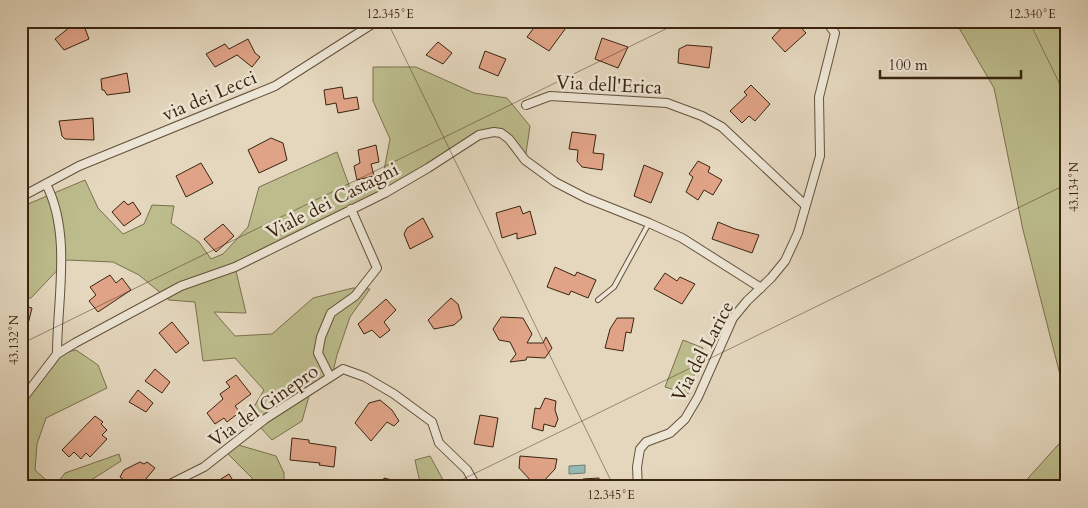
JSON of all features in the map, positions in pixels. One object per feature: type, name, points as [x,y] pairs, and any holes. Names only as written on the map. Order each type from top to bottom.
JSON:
[{"type":"street","name":"via dei Lecci","points":[[46,184],[79,166],[275,86],[377,21]]},
{"type":"street","name":"Via del Larice","points":[[638,487],[637,467],[640,449],[646,442],[670,433],[685,419],[698,397],[733,318],[785,261],[798,233],[820,156],[819,97],[835,33],[826,21]]},
{"type":"street","name":"Via dell'Erica","points":[[526,105],[550,96],[666,103],[702,116],[722,127],[805,205]]},
{"type":"street","name":"Viale dei Castagni","points":[[57,354],[181,286],[235,267],[428,168],[479,135],[494,132],[502,133],[525,160],[555,182],[586,198],[682,238],[761,288]]},
{"type":"street","points":[[21,197],[46,184],[53,198],[61,240],[57,354],[21,401]]},
{"type":"street","points":[[330,377],[318,353],[321,337],[331,314],[356,296],[377,268],[350,209]]},
{"type":"street","name":"Via del Ginepro","points":[[170,484],[204,467],[265,419],[343,369],[365,377],[394,394],[432,422],[439,443],[467,470],[476,486],[480,487]]},
{"type":"lane","points":[[598,300],[614,287],[649,223]]},
{"type":"green space","points":[[955,21],[1067,21],[1067,402],[1023,230],[994,88]]},
{"type":"green space","points":[[373,67],[416,67],[474,93],[507,98],[530,126],[525,160],[501,133],[479,135],[428,168],[235,267],[246,313],[214,312],[235,336],[272,334],[313,298],[353,288],[370,289],[350,317],[332,376],[311,389],[302,421],[272,440],[249,415],[264,390],[235,358],[203,361],[195,302],[169,300],[139,275],[113,262],[67,260],[31,298],[21,299],[21,201],[28,204],[85,180],[98,208],[123,234],[144,224],[152,205],[174,206],[171,223],[199,242],[211,259],[223,254],[248,227],[259,187],[337,152],[350,188],[383,176],[390,139],[373,101]]},
{"type":"green space","points":[[683,340],[703,348],[688,394],[665,387]]},
{"type":"green space","points":[[76,350],[98,365],[107,388],[46,418],[37,444],[35,470],[54,487],[21,487],[21,401],[57,354]]},
{"type":"green space","points":[[1067,435],[1067,487],[1020,487]]},
{"type":"green space","points":[[235,444],[276,456],[284,473],[284,487],[256,487],[252,478],[225,451]]},
{"type":"green space","points":[[119,454],[121,461],[88,482],[89,487],[54,487],[65,473]]},
{"type":"green space","points":[[430,456],[447,487],[421,487],[415,460]]},
{"type":"water","points":[[585,465],[585,473],[569,474],[569,466]]},
{"type":"building","points":[[539,21],[547,24],[549,21],[563,21],[568,25],[549,51],[527,37]]},
{"type":"building","points":[[788,21],[795,21],[806,33],[785,52],[772,38]]},
{"type":"building","points":[[83,23],[89,39],[64,50],[55,39],[70,27]]},
{"type":"building","points":[[602,38],[628,47],[618,68],[595,59]]},
{"type":"building","points":[[248,39],[255,53],[260,57],[252,67],[237,55],[215,67],[206,54],[225,44],[229,49]]},
{"type":"building","points":[[438,42],[452,53],[443,64],[426,55]]},
{"type":"building","points":[[687,45],[712,47],[709,68],[678,63],[679,49]]},
{"type":"building","points":[[485,51],[506,59],[498,76],[479,68]]},
{"type":"building","points":[[127,73],[130,92],[107,95],[102,90],[101,79]]},
{"type":"building","points":[[751,85],[770,104],[755,121],[749,116],[742,123],[730,111],[747,95],[744,92]]},
{"type":"building","points":[[342,87],[344,99],[357,97],[359,109],[338,113],[336,103],[326,105],[324,90]]},
{"type":"building","points":[[93,118],[94,140],[65,139],[62,136],[59,121]]},
{"type":"building","points":[[572,132],[596,135],[593,153],[604,154],[602,170],[582,167],[577,161],[578,150],[569,149]]},
{"type":"building","points":[[271,138],[283,143],[287,160],[259,173],[248,150]]},
{"type":"building","points":[[376,145],[379,162],[371,164],[374,176],[357,180],[354,166],[360,163],[358,150]]},
{"type":"building","points":[[698,161],[710,167],[708,172],[722,180],[713,195],[704,190],[698,200],[686,192],[693,177],[689,174]]},
{"type":"building","points":[[201,163],[213,183],[186,197],[176,176]]},
{"type":"building","points":[[644,165],[663,173],[651,203],[634,196]]},
{"type":"building","points":[[124,201],[128,205],[133,202],[141,214],[124,226],[112,212]]},
{"type":"building","points":[[520,206],[523,214],[530,211],[536,234],[517,239],[517,233],[502,238],[496,213]]},
{"type":"building","points":[[423,218],[433,237],[410,249],[404,234],[407,228]]},
{"type":"building","points":[[718,222],[735,229],[759,235],[752,253],[712,239]]},
{"type":"building","points":[[223,224],[234,236],[216,252],[204,239]]},
{"type":"building","points":[[555,267],[575,276],[577,272],[596,280],[588,298],[571,291],[569,295],[547,287]]},
{"type":"building","points":[[665,273],[677,281],[680,277],[695,284],[682,304],[654,289]]},
{"type":"building","points":[[110,275],[116,283],[122,278],[131,290],[98,312],[89,301],[96,295],[90,287]]},
{"type":"building","points":[[451,298],[458,304],[462,318],[454,325],[434,329],[428,320]]},
{"type":"building","points":[[386,299],[396,310],[384,322],[390,330],[380,338],[372,330],[364,334],[358,324]]},
{"type":"building","points":[[21,305],[32,308],[24,340],[21,340]]},
{"type":"building","points":[[501,317],[523,318],[532,334],[527,343],[543,343],[546,337],[552,348],[545,358],[527,357],[526,360],[510,362],[516,354],[510,342],[499,340],[493,329]]},
{"type":"building","points":[[617,318],[634,318],[631,333],[626,332],[623,351],[605,348],[610,329]]},
{"type":"building","points":[[172,322],[189,343],[176,353],[159,333]]},
{"type":"building","points":[[155,369],[170,382],[162,393],[145,381]]},
{"type":"building","points":[[236,375],[251,394],[235,406],[240,412],[227,422],[224,418],[215,424],[207,413],[223,399],[220,394],[230,387],[226,382]]},
{"type":"building","points":[[138,390],[153,403],[146,412],[129,402]]},
{"type":"building","points":[[545,398],[556,401],[555,410],[558,419],[555,427],[544,424],[543,431],[532,428],[535,408],[540,409]]},
{"type":"building","points":[[380,400],[392,410],[399,421],[394,426],[387,422],[371,441],[355,423],[369,403]]},
{"type":"building","points":[[480,415],[498,418],[493,447],[474,444]]},
{"type":"building","points":[[95,416],[103,422],[101,424],[107,430],[102,435],[107,439],[90,457],[86,453],[81,459],[74,452],[69,457],[62,450]]},
{"type":"building","points":[[292,438],[336,447],[334,467],[319,465],[320,463],[290,460]]},
{"type":"building","points":[[520,456],[557,459],[555,469],[542,483],[533,483],[519,468]]},
{"type":"building","points":[[140,462],[144,464],[147,462],[155,468],[142,487],[128,487],[128,483],[120,477],[124,470]]},
{"type":"building","points":[[229,474],[237,487],[208,487]]},
{"type":"building","points":[[384,478],[408,484],[408,487],[381,487]]},
{"type":"building","points":[[599,478],[600,487],[583,487],[583,479]]}]
